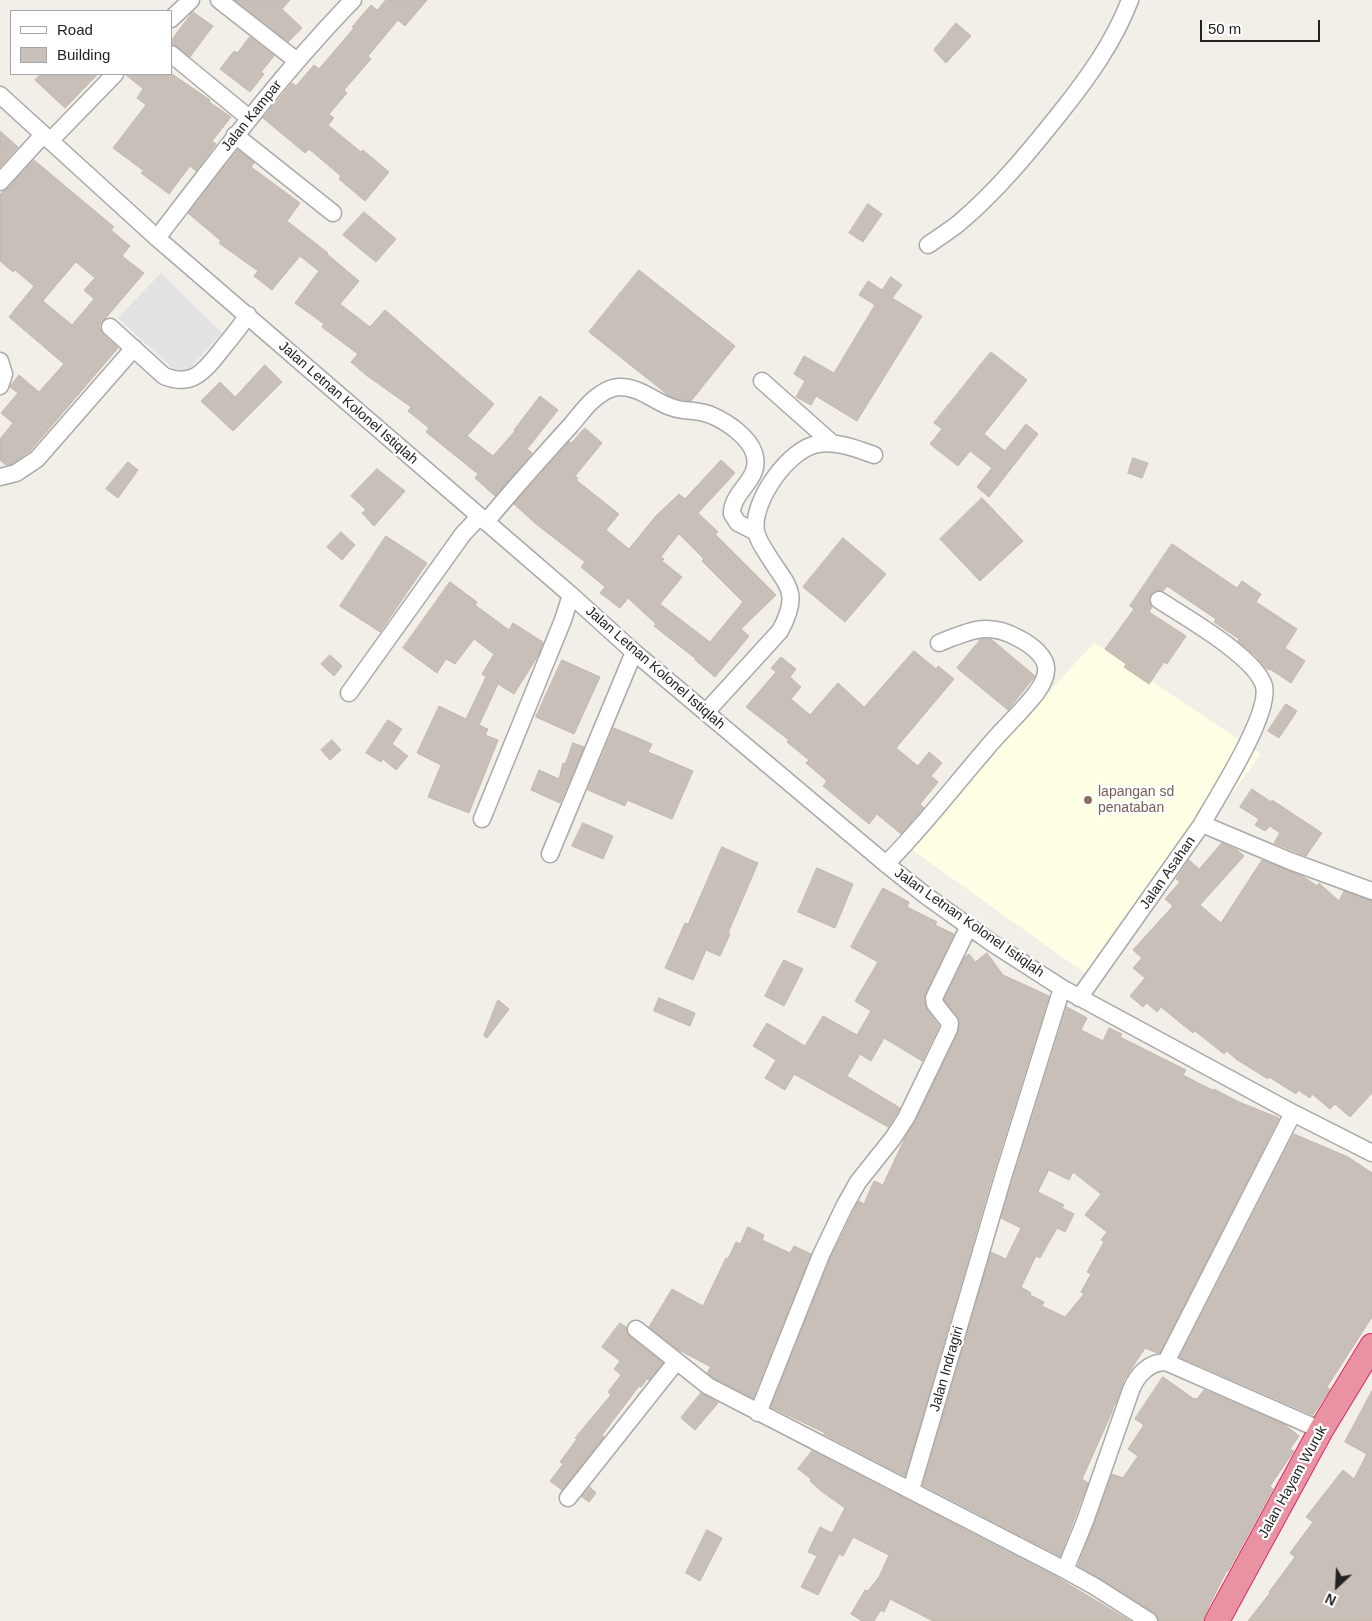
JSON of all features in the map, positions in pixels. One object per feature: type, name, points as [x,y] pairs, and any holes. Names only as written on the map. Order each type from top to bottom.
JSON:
[{"type":"highway","name":"Jalan Hayam Wuruk","points":[[1218,1621],[1321,1430],[1372,1346]]},
{"type":"street","points":[[172,18],[191,0]]},
{"type":"street","points":[[219,0],[297,61]]},
{"type":"street","name":"Jalan Kampar","points":[[157,238],[249,118],[297,61],[353,0]]},
{"type":"street","points":[[928,245],[958,223],[992,193],[1039,140],[1075,94],[1107,48],[1130,0]]},
{"type":"street","points":[[172,55],[249,118]]},
{"type":"street","points":[[0,182],[114,75]]},
{"type":"street","name":"Jalan Letnan Kolonel Istiqlah","points":[[0,95],[157,238],[571,595],[634,652],[925,895],[992,943],[1079,998],[1293,1114],[1372,1154]]},
{"type":"street","points":[[235,135],[334,213]]},
{"type":"street","points":[[110,327],[164,376],[188,379],[204,371],[248,315]]},
{"type":"street","points":[[0,478],[16,473],[37,458],[134,348]]},
{"type":"street","points":[[0,361],[4,374],[0,386]]},
{"type":"street","points":[[762,381],[832,443]]},
{"type":"street","points":[[348,693],[463,534],[482,519],[594,399],[611,388],[634,389],[669,408],[696,411],[712,416],[733,428],[745,439],[754,453],[756,468],[732,508],[732,514],[738,523],[756,532]]},
{"type":"street","points":[[706,712],[780,631],[792,606],[787,586],[769,558],[756,532],[756,520],[762,498],[791,459],[804,448],[832,443],[874,454]]},
{"type":"street","points":[[755,460],[764,462],[781,471]]},
{"type":"street","points":[[482,819],[571,595]]},
{"type":"street","points":[[1159,600],[1230,648],[1252,667],[1264,686],[1264,702],[1256,727],[1202,824]]},
{"type":"street","points":[[886,864],[906,844],[988,746],[1037,692],[1046,675],[1046,662],[1041,656],[1021,640],[999,630],[975,629],[939,643]]},
{"type":"street","points":[[550,854],[634,652]]},
{"type":"street","name":"Jalan Asahan","points":[[1079,998],[1202,824],[1290,861],[1372,891]]},
{"type":"street","points":[[758,1413],[821,1254],[844,1207],[858,1182],[893,1138],[906,1118],[949,1029],[950,1023],[935,1004],[934,998],[969,926]]},
{"type":"street","name":"Jalan Indragiri","points":[[911,1490],[1003,1177],[1062,988]]},
{"type":"street","points":[[1065,1570],[1095,1493],[1131,1390],[1138,1376],[1160,1362],[1293,1114]]},
{"type":"street","points":[[636,1329],[708,1386],[1065,1570],[1149,1621]]},
{"type":"street","points":[[568,1498],[676,1362]]},
{"type":"street","points":[[1160,1362],[1321,1430]]},
{"type":"shaded area","points":[[161,273],[222,333],[182,377],[118,318]]},
{"type":"shaded area","name":"lapangan sd penataban","points":[[1094,643],[1261,754],[1093,979],[907,846]]},
{"type":"building","points":[[235,0],[290,0],[282,9],[302,28],[288,42]]},
{"type":"building","points":[[386,0],[427,0],[405,26],[398,20],[368,56],[371,59],[344,90],[347,93],[329,114],[334,118],[328,125],[361,152],[363,150],[389,172],[365,201],[339,179],[341,176],[309,149],[305,153],[263,118],[292,83],[296,86],[314,65],[319,69],[371,5],[377,10]]},
{"type":"building","points":[[193,12],[213,26],[190,57],[172,44],[172,40]]},
{"type":"building","points":[[956,23],[971,36],[946,63],[934,50]]},
{"type":"building","points":[[250,37],[274,56],[261,72],[264,74],[250,92],[220,69],[234,51],[237,53]]},
{"type":"building","points":[[172,74],[231,117],[212,141],[216,144],[196,171],[190,166],[169,194],[141,173],[144,171],[113,148],[146,105],[137,98],[143,89],[126,75]]},
{"type":"building","points":[[40,75],[97,75],[65,108],[35,80]]},
{"type":"building","points":[[0,131],[18,147],[0,167]]},
{"type":"building","points":[[238,150],[254,163],[251,167],[300,203],[287,221],[328,253],[359,281],[340,304],[370,327],[385,310],[494,404],[467,436],[493,456],[515,431],[540,396],[558,410],[527,449],[532,453],[495,496],[475,478],[478,474],[426,432],[429,428],[408,411],[411,407],[351,362],[358,354],[322,327],[324,324],[295,303],[319,271],[300,256],[272,290],[254,276],[258,271],[219,243],[221,241],[188,213]]},
{"type":"building","points":[[34,160],[114,227],[111,230],[130,246],[122,256],[144,273],[99,326],[103,334],[118,348],[30,451],[12,464],[6,465],[0,460],[0,439],[13,423],[1,413],[18,393],[10,387],[11,385],[19,375],[39,392],[64,364],[9,317],[34,286],[15,270],[13,272],[0,261],[0,194]],"holes":[[[76,262],[95,278],[84,290],[94,299],[72,325],[43,301]]]},
{"type":"building","points":[[868,204],[882,214],[863,242],[849,233]]},
{"type":"building","points":[[364,212],[396,239],[376,262],[343,235]]},
{"type":"building","points":[[639,270],[735,346],[691,401],[677,399],[668,395],[589,332]]},
{"type":"building","points":[[891,277],[902,285],[892,298],[922,316],[857,421],[816,396],[811,405],[796,397],[805,381],[794,374],[804,356],[834,373],[875,305],[859,295],[868,281],[882,290]]},
{"type":"building","points":[[991,352],[1027,380],[984,434],[1005,451],[1026,424],[1038,434],[989,497],[977,487],[992,468],[970,451],[958,466],[930,444],[942,429],[934,423]]},
{"type":"building","points":[[265,365],[282,382],[233,431],[201,401],[220,382],[235,397]]},
{"type":"building","points":[[585,428],[602,443],[575,476],[578,478],[576,480],[619,514],[606,530],[629,549],[655,517],[679,494],[685,499],[721,460],[735,473],[698,513],[718,532],[715,534],[776,595],[741,629],[749,636],[715,677],[696,659],[654,626],[656,624],[628,598],[620,608],[600,593],[605,587],[581,567],[585,562],[536,524],[514,504],[569,442],[571,443]],"holes":[[[679,534],[704,559],[702,561],[743,602],[710,642],[660,604],[682,577],[662,561],[664,559],[661,557]]]},
{"type":"building","points":[[1133,458],[1148,463],[1142,478],[1128,473]]},
{"type":"building","points":[[128,462],[138,470],[118,498],[106,489]]},
{"type":"building","points":[[377,469],[405,491],[374,526],[362,513],[366,510],[351,496]]},
{"type":"building","points":[[982,498],[1023,541],[980,581],[940,539]]},
{"type":"building","points":[[341,532],[355,545],[342,560],[327,547]]},
{"type":"building","points":[[386,536],[427,563],[380,632],[340,606]]},
{"type":"building","points":[[843,538],[886,574],[845,622],[803,587]]},
{"type":"building","points":[[1172,544],[1237,588],[1242,581],[1261,594],[1256,602],[1297,629],[1285,648],[1305,661],[1291,683],[1266,668],[1255,655],[1238,641],[1239,639],[1214,622],[1216,619],[1167,586],[1163,591],[1155,591],[1151,594],[1149,600],[1152,607],[1149,612],[1186,636],[1167,664],[1164,662],[1149,684],[1124,667],[1126,664],[1105,649],[1134,609],[1130,606]]},
{"type":"building","points":[[450,582],[477,602],[475,605],[509,630],[513,623],[543,642],[539,654],[514,694],[498,684],[479,725],[488,729],[485,735],[498,740],[469,813],[428,797],[441,765],[417,753],[439,706],[466,719],[486,677],[482,674],[494,654],[474,639],[455,664],[446,659],[437,673],[403,648]]},
{"type":"building","points":[[981,639],[991,639],[1035,676],[1008,710],[957,668]]},
{"type":"building","points":[[914,651],[936,669],[938,666],[954,679],[896,748],[918,766],[929,752],[942,763],[931,776],[938,782],[920,804],[924,808],[901,834],[877,814],[869,824],[823,786],[827,781],[806,763],[809,760],[787,742],[789,740],[746,707],[776,672],[771,668],[781,657],[796,669],[790,677],[801,687],[791,699],[810,715],[838,683],[864,707]]},
{"type":"building","points":[[330,655],[342,666],[334,676],[321,664]]},
{"type":"building","points":[[562,660],[600,677],[574,734],[536,717]]},
{"type":"building","points":[[1286,704],[1297,711],[1279,738],[1268,731]]},
{"type":"building","points":[[388,720],[402,729],[392,744],[408,756],[396,770],[383,759],[381,762],[366,753]]},
{"type":"building","points":[[614,728],[652,744],[648,752],[693,771],[672,819],[627,800],[625,806],[588,790]]},
{"type":"building","points":[[332,740],[341,750],[330,760],[321,750]]},
{"type":"building","points":[[573,743],[584,747],[560,803],[531,790],[539,770],[559,779],[563,763],[565,764]]},
{"type":"building","points":[[1252,789],[1322,833],[1306,856],[1274,843],[1280,833],[1270,826],[1265,831],[1255,825],[1259,819],[1240,807]]},
{"type":"building","points":[[583,823],[613,836],[603,859],[572,846]]},
{"type":"building","points":[[1222,843],[1237,850],[1244,856],[1200,905],[1221,923],[1262,860],[1304,877],[1317,886],[1319,883],[1339,901],[1344,891],[1372,901],[1372,1093],[1350,1117],[1335,1104],[1330,1109],[1312,1094],[1310,1098],[1298,1090],[1296,1094],[1269,1077],[1268,1079],[1236,1059],[1227,1051],[1224,1054],[1195,1031],[1193,1033],[1161,1007],[1157,1012],[1147,1003],[1143,1007],[1130,996],[1145,978],[1133,968],[1142,958],[1133,950],[1173,906],[1165,899],[1180,882],[1176,879],[1189,860],[1199,869]]},
{"type":"building","points":[[722,847],[758,863],[720,956],[706,950],[693,980],[665,968],[685,923],[688,924]]},
{"type":"building","points":[[817,868],[853,884],[835,928],[798,912]]},
{"type":"building","points":[[883,888],[909,902],[907,907],[937,922],[935,925],[954,934],[925,994],[924,1000],[927,1010],[939,1026],[922,1061],[884,1038],[871,1061],[860,1054],[847,1076],[900,1108],[888,1127],[794,1074],[785,1090],[765,1078],[776,1060],[753,1046],[767,1023],[805,1046],[823,1016],[857,1035],[871,1011],[855,1001],[878,962],[851,947]]},
{"type":"building","points":[[987,953],[1003,975],[1049,996],[993,1174],[905,1476],[825,1433],[771,1407],[830,1259],[856,1206],[859,1201],[864,1204],[874,1181],[883,1185],[958,1033],[960,1020],[944,1000],[965,957],[969,954],[975,962]]},
{"type":"building","points":[[784,960],[803,969],[784,1006],[765,996]]},
{"type":"building","points":[[659,998],[695,1013],[690,1026],[654,1011]]},
{"type":"building","points":[[498,1000],[509,1009],[487,1038],[484,1036]]},
{"type":"building","points":[[1067,1007],[1087,1018],[1081,1030],[1103,1041],[1109,1028],[1122,1034],[1120,1037],[1186,1070],[1183,1075],[1214,1091],[1214,1089],[1239,1102],[1279,1118],[1160,1353],[1145,1348],[1124,1380],[1082,1479],[1088,1483],[1060,1556],[923,1485],[991,1252],[1006,1259],[1021,1228],[1001,1218]],"holes":[[[1049,1170],[1069,1180],[1073,1172],[1101,1194],[1085,1215],[1107,1232],[1101,1240],[1104,1242],[1087,1272],[1091,1274],[1081,1292],[1084,1294],[1065,1317],[1042,1306],[1044,1302],[1030,1295],[1031,1293],[1021,1287],[1036,1256],[1040,1258],[1057,1228],[1065,1232],[1074,1214],[1062,1208],[1064,1205],[1038,1192]]]},
{"type":"building","points":[[1294,1134],[1348,1157],[1372,1173],[1372,1317],[1327,1387],[1330,1389],[1313,1415],[1180,1357]]},
{"type":"building","points":[[748,1227],[764,1235],[762,1240],[790,1253],[794,1246],[811,1254],[753,1398],[714,1378],[707,1373],[711,1367],[677,1349],[649,1327],[672,1289],[703,1306],[726,1258],[728,1259],[736,1242],[740,1244]]},
{"type":"building","points":[[620,1323],[626,1327],[630,1337],[663,1363],[649,1380],[647,1379],[641,1387],[639,1386],[602,1435],[604,1437],[562,1490],[550,1481],[563,1464],[560,1462],[577,1439],[575,1438],[611,1395],[608,1392],[621,1375],[614,1369],[620,1361],[602,1347]]},
{"type":"building","points":[[1163,1377],[1194,1399],[1197,1399],[1204,1390],[1285,1425],[1299,1436],[1290,1449],[1294,1451],[1270,1486],[1273,1489],[1227,1570],[1203,1621],[1159,1621],[1154,1613],[1078,1566],[1112,1474],[1123,1478],[1138,1456],[1128,1449],[1144,1425],[1135,1419]]},
{"type":"building","points":[[1372,1391],[1372,1621],[1248,1621],[1295,1557],[1290,1553],[1313,1522],[1306,1517],[1343,1470],[1354,1479],[1367,1454],[1345,1442]]},
{"type":"building","points":[[701,1393],[718,1403],[695,1430],[681,1418]]},
{"type":"building","points":[[812,1451],[1060,1579],[1130,1621],[933,1621],[890,1599],[884,1612],[881,1610],[874,1621],[862,1621],[851,1614],[865,1590],[868,1591],[879,1577],[889,1555],[853,1537],[843,1556],[839,1554],[818,1595],[801,1587],[817,1556],[808,1552],[820,1527],[832,1533],[845,1508],[821,1491],[810,1481],[811,1479],[798,1469]]},
{"type":"building","points":[[590,1487],[596,1493],[589,1502],[582,1497]]},
{"type":"building","points":[[707,1530],[722,1538],[700,1581],[686,1573]]},
{"type":"place","name":"lapangan sd penataban","points":[[1088,800]]}]
